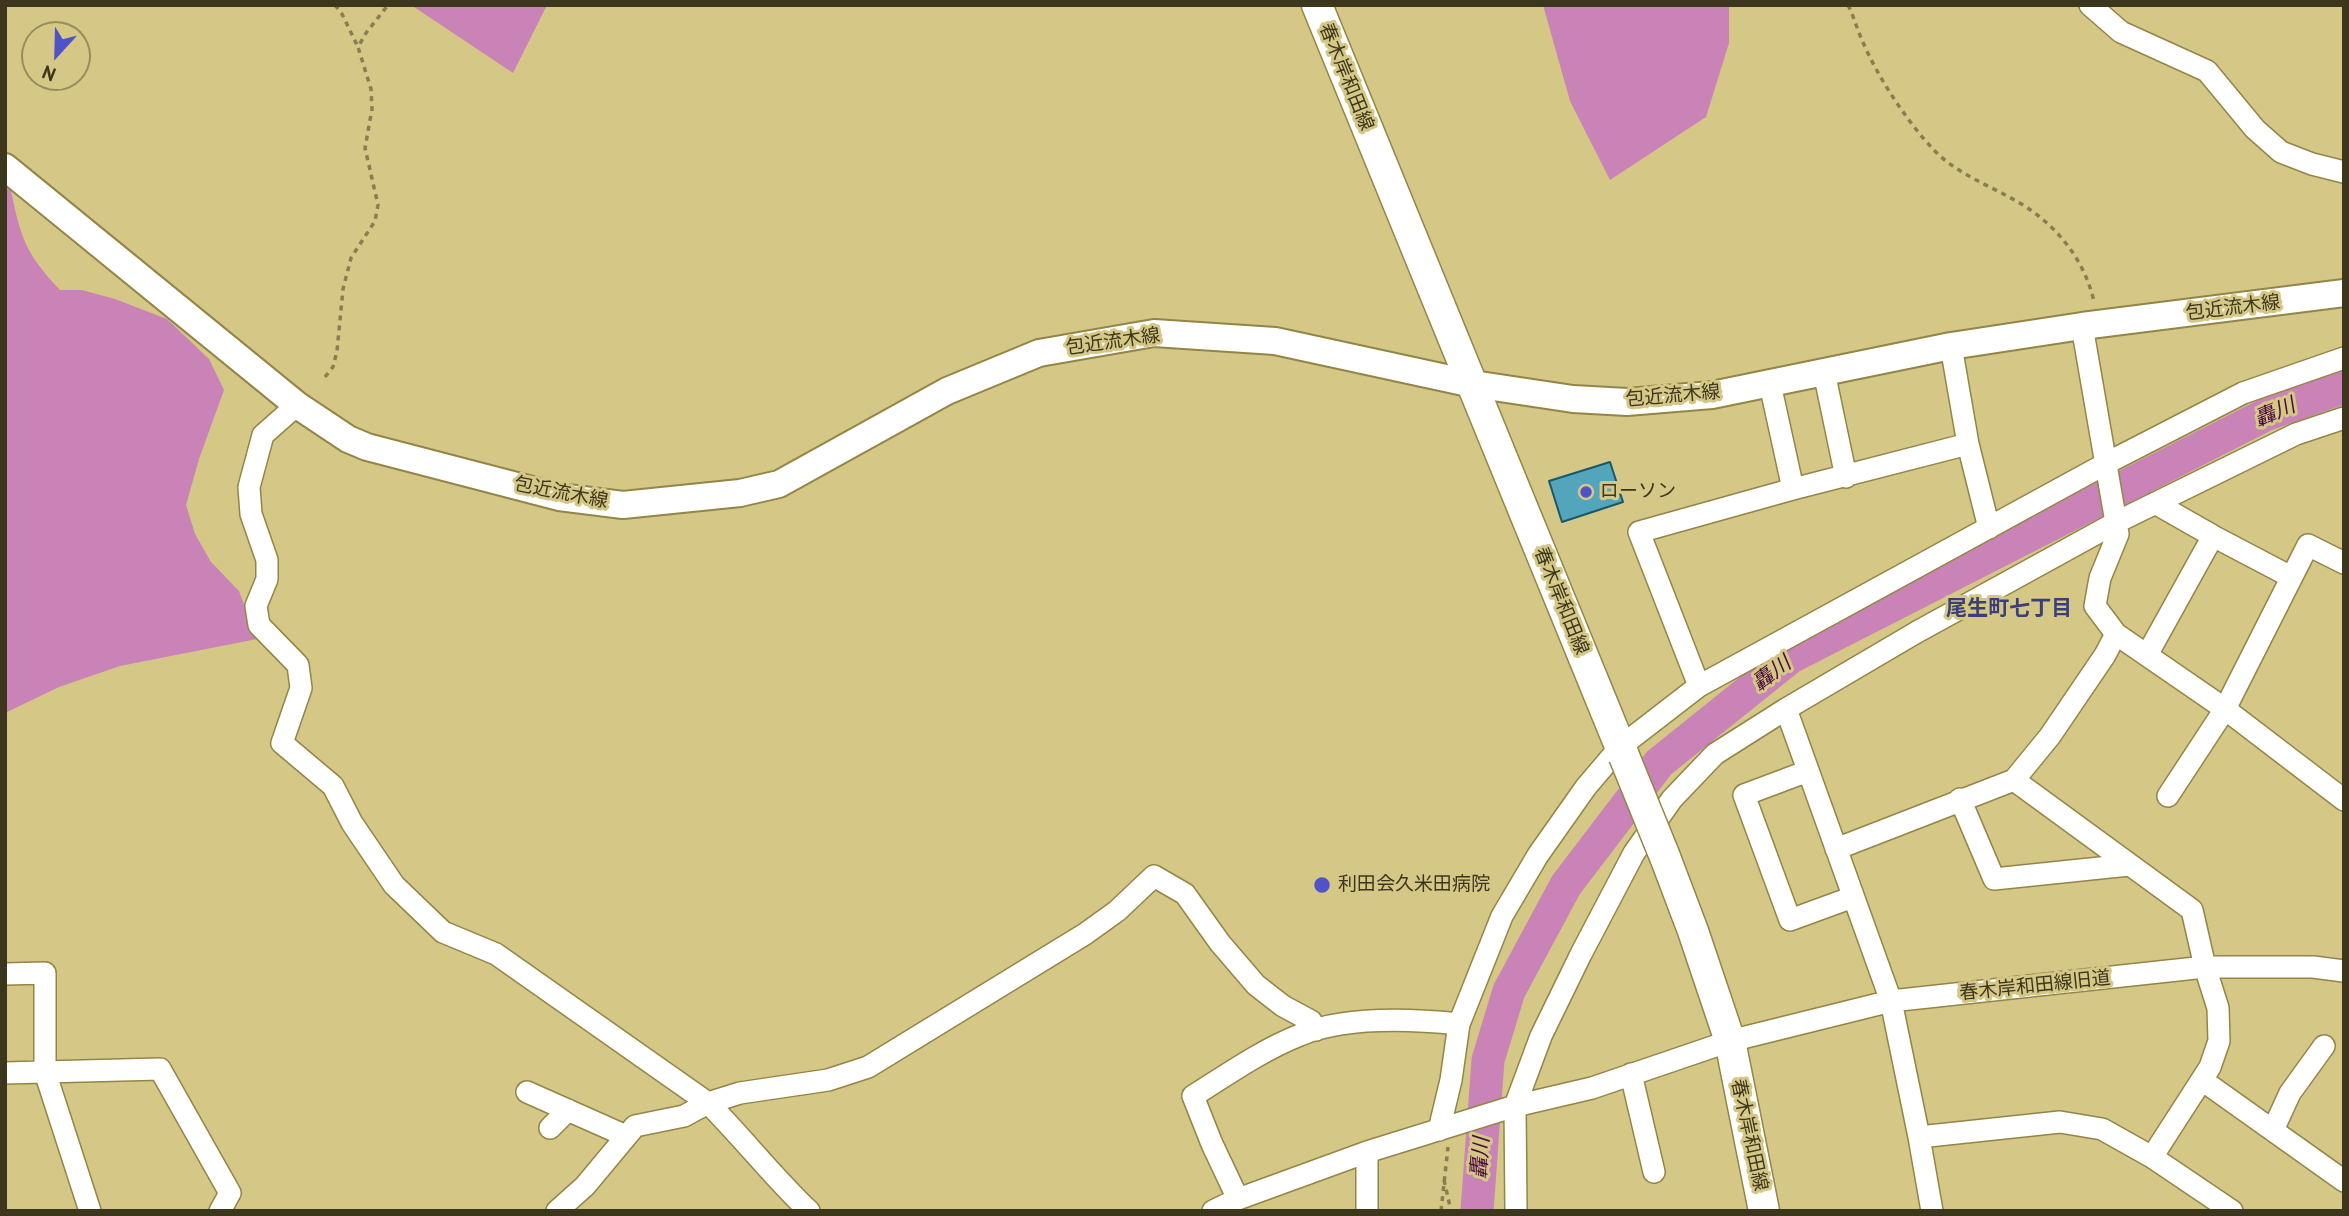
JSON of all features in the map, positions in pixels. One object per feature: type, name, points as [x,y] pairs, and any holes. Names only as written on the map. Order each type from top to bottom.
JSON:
[{"type":"main road","name":"春木岸和田線","points":[[1317,5],[1474,384],[1693,931],[1730,1041],[1764,1211]]},
{"type":"street","points":[[2090,5],[2121,32],[2207,71],[2255,129],[2281,152],[2344,172]]},
{"type":"street","name":"包近流木線","points":[[5,167],[296,405],[348,439],[367,447],[559,497],[623,505],[740,494],[779,484],[947,391],[1039,353],[1154,333],[1275,341],[1474,384],[1573,399],[1627,402],[1712,395],[1951,346],[2091,325],[2344,293]]},
{"type":"street","points":[[2091,325],[2107,463],[2119,534],[2100,578],[2095,606],[2116,634],[2225,709],[2344,800]]},
{"type":"street","points":[[1951,346],[1968,444],[1990,528]]},
{"type":"street","points":[[1454,1125],[1451,1080],[1459,1024],[1502,916],[1538,855],[1586,787],[1622,751],[1699,686],[2107,463],[2243,393],[2344,358]]},
{"type":"street","points":[[1824,372],[1846,477]]},
{"type":"street","points":[[1770,384],[1793,489]]},
{"type":"street","points":[[296,405],[263,435],[249,486],[251,514],[267,560],[267,579],[256,606],[259,625],[298,665],[301,688],[282,743],[333,786],[352,823],[394,885],[443,932],[496,954],[708,1103],[779,1182],[809,1211]]},
{"type":"street","points":[[1516,1211],[1511,1107],[1541,1036],[1634,853],[1672,799],[1715,754],[1917,632],[2117,522],[2296,434],[2344,418]]},
{"type":"street","points":[[1699,686],[1639,532],[1968,444]]},
{"type":"street","points":[[2155,503],[2291,577]]},
{"type":"street","points":[[2147,655],[2213,536]]},
{"type":"street","points":[[2168,796],[2225,709],[2308,545],[2344,563]]},
{"type":"street","points":[[1836,849],[2014,780],[2050,736],[2105,655],[2116,634]]},
{"type":"street","points":[[1786,709],[1891,1001],[1932,1211]]},
{"type":"street","points":[[1808,771],[1744,795],[1790,920],[1853,897]]},
{"type":"street","points":[[2014,780],[2192,910],[2218,1008],[2220,1041],[2210,1067],[2152,1157]]},
{"type":"street","points":[[1960,799],[1994,879],[2129,865]]},
{"type":"street","points":[[557,1211],[584,1186],[635,1126],[684,1116],[708,1103],[740,1093],[828,1080],[869,1067],[1085,934],[1117,911],[1154,876],[1185,894],[1220,943],[1256,985],[1283,1006],[1311,1021],[1315,1030]]},
{"type":"street","name":"春木岸和田線旧道","points":[[1213,1211],[1238,1199],[1367,1153],[1511,1107],[1592,1088],[1730,1041],[1891,1001],[2205,967],[2313,967],[2344,971]]},
{"type":"street","points":[[5,974],[45,973],[45,1072],[90,1211]]},
{"type":"street","points":[[1238,1199],[1193,1096],[1244,1064],[1301,1035],[1332,1025],[1416,1019],[1459,1024]]},
{"type":"street","points":[[2273,1130],[2290,1093],[2324,1046]]},
{"type":"street","points":[[5,1073],[160,1069],[230,1193],[220,1211]]},
{"type":"street","points":[[1631,1074],[1654,1172]]},
{"type":"street","points":[[2202,1080],[2344,1181]]},
{"type":"street","points":[[527,1091],[626,1136]]},
{"type":"street","points":[[550,1128],[568,1110]]},
{"type":"street","points":[[1919,1138],[2060,1122],[2102,1129],[2152,1157],[2232,1211]]},
{"type":"street","points":[[1367,1153],[1367,1211]]},
{"type":"path","points":[[325,377],[333,367],[337,351],[343,289],[351,258],[375,220],[378,205],[365,148],[372,109],[371,89],[358,47],[335,5]]},
{"type":"path","points":[[358,47],[388,5]]},
{"type":"path","points":[[1848,5],[1880,75],[1933,149],[1964,173],[2020,203],[2050,226],[2075,254],[2089,280],[2091,325]]},
{"type":"path","points":[[1441,1211],[1443,1175],[1454,1125]]},
{"type":"path","points":[[1443,1175],[1451,1211]]},
{"type":"shaded area","points":[[411,5],[547,5],[513,73]]},
{"type":"shaded area","points":[[1543,5],[1729,5],[1729,43],[1706,117],[1610,180],[1570,101]]},
{"type":"shaded area","points":[[5,187],[11,191],[26,245],[39,266],[60,290],[82,290],[115,299],[167,319],[209,359],[224,390],[186,505],[195,534],[211,562],[239,591],[257,639],[120,666],[59,687],[5,713]]},
{"type":"building","name":"ローソン","points":[[1610,462],[1623,502],[1562,522],[1549,481]]},
{"type":"waterway","name":"轟川","points":[[1477,1211],[1488,1060],[1509,991],[1566,885],[1659,763],[1791,657],[2265,415],[2344,387]]},
{"type":"place","name":"ローソン","points":[[1586,492]]},
{"type":"place","name":"利田会久米田病院","points":[[1322,885]]},
{"type":"district","name":"尾生町七丁目","points":[[2009,609]]}]
